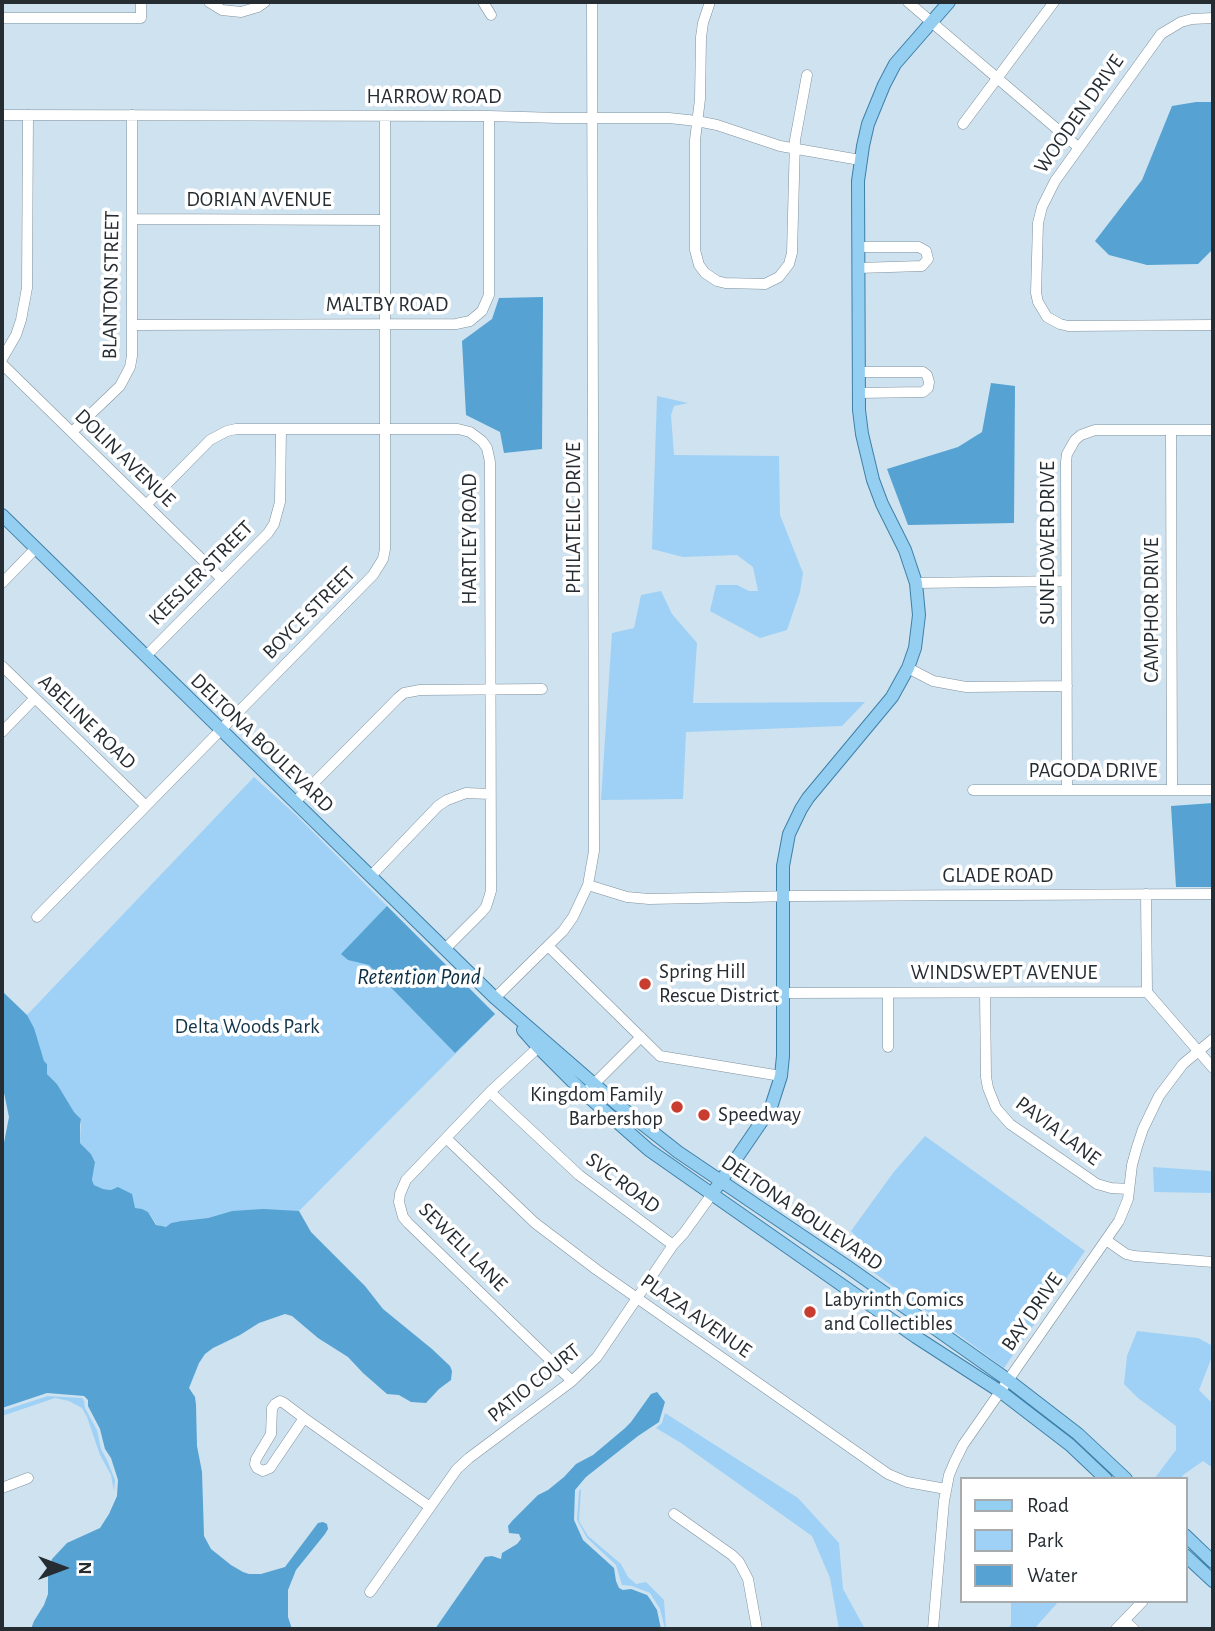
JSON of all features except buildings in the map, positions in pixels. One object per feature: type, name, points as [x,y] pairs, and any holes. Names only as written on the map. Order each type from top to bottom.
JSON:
[{"type":"main road","points":[[712,1194],[764,1118],[781,1076],[783,866],[789,834],[800,809],[892,697],[908,668],[915,648],[919,600],[916,583],[908,558],[873,480],[862,434],[858,393],[858,181],[868,124],[884,85],[895,64],[945,3]]},
{"type":"main road","name":"DELTONA BOULEVARD","points":[[2,515],[542,1044],[585,1093],[649,1150],[916,1337],[1001,1392],[1070,1446],[1104,1477]]},
{"type":"main road","name":"DELTONA BOULEVARD","points":[[542,1044],[594,1082],[645,1127],[1008,1380],[1078,1434],[1124,1477]]},
{"type":"main road","points":[[841,1284],[851,1269]]},
{"type":"main road","points":[[1187,1537],[1213,1562]]},
{"type":"main road","points":[[1187,1557],[1213,1581]]},
{"type":"street","points":[[2,18],[141,18],[141,2]]},
{"type":"street","points":[[209,2],[222,10],[241,12],[265,2]]},
{"type":"street","points":[[484,2],[491,15]]},
{"type":"street","name":"PHILATELIC DRIVE","points":[[495,998],[563,931],[573,917],[588,885],[594,851],[592,2]]},
{"type":"street","points":[[710,2],[701,37],[695,140],[695,250],[699,265],[717,281],[765,284],[779,277],[789,264],[792,253],[794,149],[807,75]]},
{"type":"street","points":[[908,2],[1078,147]]},
{"type":"street","points":[[962,124],[1054,2]]},
{"type":"street","name":"WOODEN DRIVE","points":[[1213,18],[1181,22],[1161,34],[1055,180],[1038,223],[1036,293],[1042,311],[1053,321],[1068,326],[1213,325]]},
{"type":"street","name":"HARROW ROAD","points":[[2,115],[668,118],[736,130],[780,146],[860,160]]},
{"type":"street","points":[[2,361],[16,335],[26,296],[29,115]]},
{"type":"street","name":"BLANTON STREET","points":[[72,432],[113,393],[126,376],[132,356],[132,115]]},
{"type":"street","name":"BOYCE STREET","points":[[37,917],[379,568],[385,549],[385,116]]},
{"type":"street","name":"MALTBY ROAD","points":[[132,325],[464,323],[477,317],[486,306],[489,295],[489,116]]},
{"type":"street","name":"DORIAN AVENUE","points":[[132,219],[385,220]]},
{"type":"street","points":[[858,247],[919,247],[926,251],[928,259],[922,266],[858,268]]},
{"type":"street","name":"DOLIN AVENUE","points":[[2,361],[222,579]]},
{"type":"street","points":[[858,372],[923,372],[929,382],[928,388],[923,392],[858,393]]},
{"type":"street","name":"HARTLEY ROAD","points":[[146,505],[210,440],[236,429],[464,430],[477,436],[486,448],[490,462],[491,891],[481,913],[445,949]]},
{"type":"street","name":"KEESLER STREET","points":[[146,656],[274,524],[280,502],[281,429]]},
{"type":"street","name":"SUNFLOWER DRIVE","points":[[1068,790],[1066,462],[1070,446],[1082,435],[1095,430],[1213,430]]},
{"type":"street","name":"CAMPHOR DRIVE","points":[[1171,430],[1172,789]]},
{"type":"street","points":[[2,583],[36,548]]},
{"type":"street","points":[[916,583],[1066,581]]},
{"type":"street","name":"ABELINE ROAD","points":[[2,666],[146,806]]},
{"type":"street","points":[[908,668],[933,681],[966,687],[1067,686]]},
{"type":"street","points":[[295,802],[404,694],[420,690],[542,690]]},
{"type":"street","points":[[2,732],[35,698]]},
{"type":"street","name":"PAGODA DRIVE","points":[[973,790],[1213,790]]},
{"type":"street","points":[[371,876],[446,800],[466,793],[490,794]]},
{"type":"street","name":"GLADE ROAD","points":[[588,885],[643,899],[1213,894]]},
{"type":"street","points":[[1146,894],[1147,992],[1213,1068]]},
{"type":"street","points":[[548,946],[660,1056],[781,1076]]},
{"type":"street","name":"WINDSWEPT AVENUE","points":[[783,993],[1147,992]]},
{"type":"street","points":[[888,993],[888,1047]]},
{"type":"street","name":"PAVIA LANE","points":[[985,993],[986,1077],[996,1108],[1010,1124],[1097,1184],[1129,1189]]},
{"type":"street","points":[[585,1093],[641,1037]]},
{"type":"street","name":"BAY DRIVE","points":[[933,1629],[946,1489],[955,1461],[963,1445],[1125,1210],[1136,1147],[1150,1113],[1170,1081],[1213,1039]]},
{"type":"street","name":"SEWELL LANE","points":[[542,1044],[490,1092],[402,1186],[399,1202],[403,1217],[408,1223],[572,1381]]},
{"type":"street","name":"SVC ROAD","points":[[490,1092],[579,1175],[673,1245]]},
{"type":"street","name":"PLAZA AVENUE","points":[[446,1139],[536,1223],[566,1248],[638,1299],[888,1474],[907,1482],[946,1489]]},
{"type":"street","name":"PATIO COURT","points":[[370,1592],[447,1482],[469,1458],[572,1381],[597,1357],[673,1245],[712,1194]]},
{"type":"street","points":[[1106,1240],[1126,1254],[1134,1256],[1213,1262]]},
{"type":"street","points":[[304,1419],[270,1468],[263,1471],[257,1468],[256,1460],[270,1439],[272,1408],[280,1401],[430,1507]]},
{"type":"street","points":[[2,1488],[28,1478]]},
{"type":"street","points":[[674,1514],[739,1562],[748,1579],[757,1629]]},
{"type":"street","points":[[1187,1555],[1196,1546]]},
{"type":"street","points":[[1116,1629],[1141,1603]]},
{"type":"street","points":[[1125,1621],[1133,1629]]},
{"type":"green space","points":[[657,396],[688,403],[674,406],[671,415],[674,455],[779,456],[780,515],[803,573],[800,592],[787,630],[760,638],[710,611],[716,585],[737,585],[749,591],[758,591],[753,567],[737,555],[683,557],[652,549]]},
{"type":"green space","points":[[661,591],[672,614],[697,643],[693,703],[865,702],[842,726],[686,732],[683,799],[601,800],[612,633],[634,628],[641,595]]},
{"type":"green space","name":"Delta Woods Park","points":[[254,777],[296,815],[495,1014],[299,1211],[232,1211],[208,1218],[171,1223],[166,1227],[157,1225],[148,1212],[135,1208],[111,1190],[94,1185],[92,1180],[95,1161],[80,1143],[81,1119],[47,1074],[47,1064],[27,1015]]},
{"type":"green space","points":[[925,1136],[1085,1251],[1004,1368],[865,1266],[871,1253],[851,1231],[893,1173]]},
{"type":"green space","points":[[1153,1167],[1213,1170],[1213,1193],[1154,1192]]},
{"type":"green space","points":[[1137,1331],[1198,1338],[1213,1346],[1213,1354],[1199,1390],[1213,1404],[1213,1468],[1203,1461],[1182,1477],[1156,1477],[1176,1450],[1176,1426],[1124,1384],[1127,1356]]},
{"type":"green space","points":[[48,1396],[82,1398],[115,1480],[114,1491],[111,1475],[100,1455],[82,1408],[55,1398],[2,1416],[2,1411]]},
{"type":"green space","points":[[665,1413],[798,1498],[839,1543],[843,1589],[865,1629],[839,1629],[830,1578],[812,1536],[656,1428],[662,1423]]},
{"type":"green space","points":[[581,1489],[579,1521],[588,1536],[621,1564],[628,1577],[636,1584],[646,1582],[664,1600],[666,1629],[660,1609],[650,1593],[622,1585],[616,1565],[587,1538],[577,1520]]},
{"type":"green space","points":[[1011,1603],[1057,1603],[1034,1629],[1007,1629],[1011,1625]]},
{"type":"water","points":[[1213,102],[1212,250],[1198,264],[1147,265],[1109,255],[1095,241],[1142,180],[1172,106]]},
{"type":"water","points":[[543,297],[542,449],[504,453],[500,432],[466,415],[462,341],[492,319],[499,298]]},
{"type":"water","points":[[991,383],[1015,386],[1014,523],[908,525],[887,469],[958,447],[982,432]]},
{"type":"water","points":[[1213,803],[1213,887],[1176,887],[1171,806]]},
{"type":"water","name":"Retention Pond","points":[[387,906],[495,1014],[455,1053],[369,965],[348,960],[341,954]]},
{"type":"water","points":[[2,991],[27,1015],[47,1064],[47,1074],[81,1119],[80,1143],[95,1162],[92,1180],[94,1185],[111,1190],[118,1187],[132,1194],[135,1208],[148,1212],[156,1225],[166,1227],[171,1223],[208,1218],[232,1211],[299,1211],[311,1232],[365,1286],[383,1309],[450,1366],[451,1380],[426,1403],[411,1402],[399,1395],[387,1394],[348,1357],[318,1338],[292,1316],[285,1314],[259,1323],[213,1348],[199,1363],[189,1388],[195,1397],[196,1405],[204,1536],[211,1549],[243,1572],[261,1574],[285,1567],[318,1523],[327,1524],[328,1529],[296,1570],[288,1590],[288,1617],[292,1629],[31,1629],[48,1594],[48,1575],[52,1559],[67,1543],[100,1528],[117,1496],[118,1480],[100,1429],[84,1396],[47,1393],[2,1408],[2,1153],[9,1117],[2,1083]]},
{"type":"water","points":[[657,1392],[665,1402],[659,1422],[586,1477],[575,1490],[574,1520],[583,1540],[614,1568],[619,1588],[647,1595],[657,1610],[661,1629],[435,1629],[485,1557],[501,1559],[502,1553],[521,1539],[519,1534],[509,1533],[508,1526],[512,1521],[538,1495],[548,1490],[576,1464],[593,1455],[624,1429],[651,1394]]},
{"type":"place","name":"Spring Hill Rescue District","points":[[645,984]]},
{"type":"place","name":"Kingdom Family Barbershop","points":[[677,1107]]},
{"type":"place","name":"Speedway","points":[[704,1115]]},
{"type":"place","name":"Labyrinth Comics and Collectibles","points":[[810,1312]]}]
